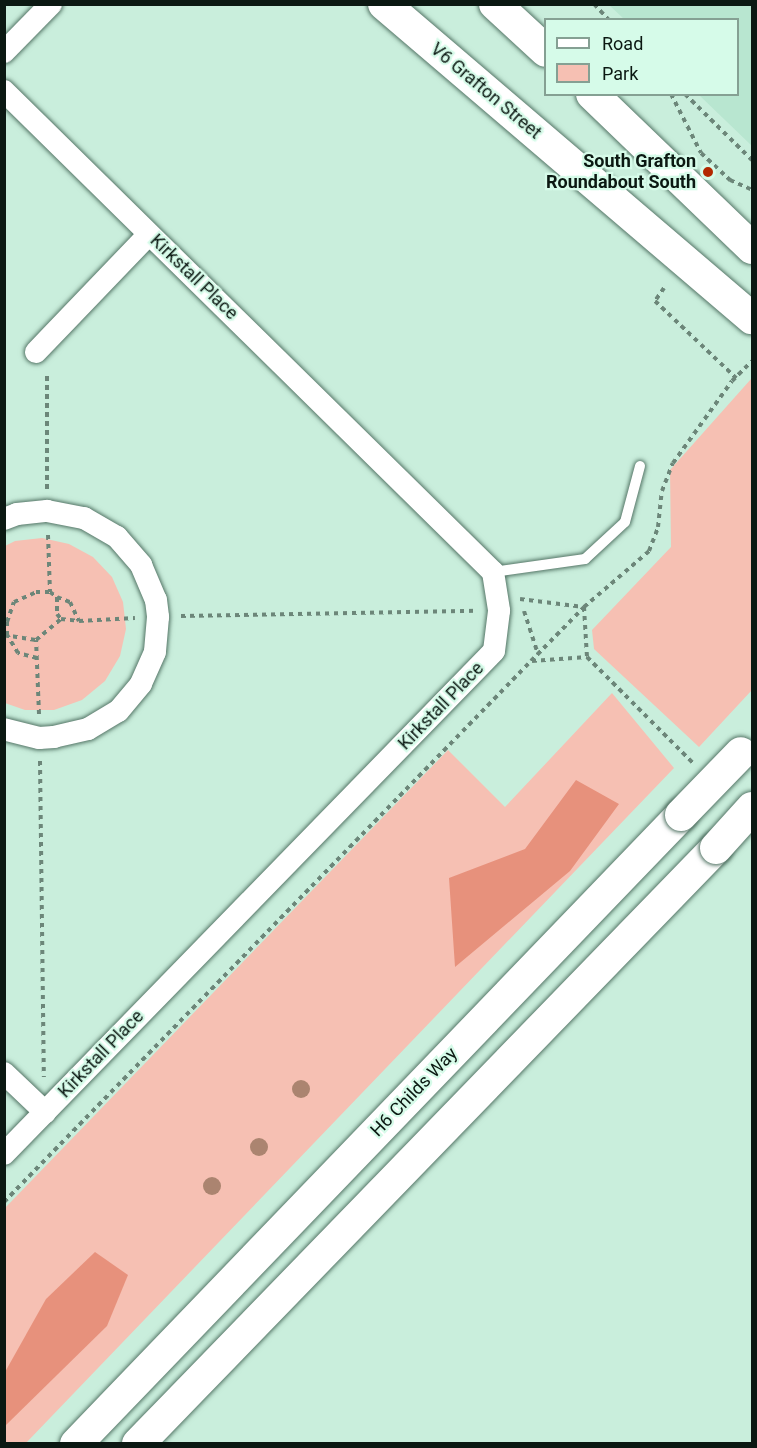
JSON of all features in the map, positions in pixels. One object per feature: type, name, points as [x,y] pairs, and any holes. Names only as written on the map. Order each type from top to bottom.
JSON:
[{"type":"street","name":"V6 Grafton Street","points":[[384,4],[744,310]]},
{"type":"street","points":[[495,4],[544,49]]},
{"type":"street","points":[[4,52],[47,6]]},
{"type":"street","name":"Kirkstall Place","points":[[4,91],[214,295],[493,572],[498,610],[494,651],[4,1154]]},
{"type":"street","points":[[594,96],[753,248]]},
{"type":"street","points":[[41,345],[149,234]]},
{"type":"street","points":[[4,519],[17,514],[47,511],[84,518],[117,537],[141,565],[156,600],[158,617],[155,652],[141,684],[118,711],[88,729],[39,738],[4,729]]},
{"type":"street","name":"H6 Childs Way","points":[[76,1443],[747,747]]},
{"type":"street","points":[[138,1443],[753,808]]},
{"type":"street","points":[[4,1073],[45,1112]]},
{"type":"lane","points":[[493,572],[585,559],[625,522],[640,466]]},
{"type":"path","points":[[594,4],[607,18]]},
{"type":"path","points":[[672,96],[701,153],[730,180],[753,190]]},
{"type":"path","points":[[687,96],[753,160]]},
{"type":"path","points":[[664,288],[655,301],[736,378]]},
{"type":"path","points":[[41,345],[50,592]]},
{"type":"path","points":[[4,1202],[584,607],[649,551],[658,527],[662,490],[673,463],[736,378],[753,361]]},
{"type":"path","points":[[37,658],[18,653],[6,635],[7,622],[14,602],[36,592],[50,592],[70,602],[79,621]]},
{"type":"path","points":[[57,597],[57,614],[61,619],[79,621],[158,617],[498,610],[521,599],[584,607]]},
{"type":"path","points":[[521,599],[538,654]]},
{"type":"path","points":[[584,607],[588,657],[695,765]]},
{"type":"path","points":[[6,635],[36,640],[61,619]]},
{"type":"path","points":[[36,640],[45,1112]]},
{"type":"path","points":[[531,661],[588,657]]},
{"type":"shaded area","points":[[609,5],[752,5],[752,146],[700,96],[739,96],[739,18],[623,18]]},
{"type":"shaded area","points":[[576,780],[619,804],[570,871],[455,967],[449,878],[525,849]]},
{"type":"shaded area","points":[[95,1252],[128,1275],[107,1326],[5,1426],[5,1372],[46,1299]]},
{"type":"green space","points":[[751,379],[752,690],[699,747],[594,649],[592,630],[671,547],[670,470]]},
{"type":"green space","points":[[42,538],[69,544],[93,557],[112,577],[123,602],[126,629],[120,656],[105,681],[82,700],[54,710],[25,710],[5,703],[5,546],[15,541]]},
{"type":"green space","points":[[612,693],[674,768],[26,1443],[5,1443],[4,1209],[448,750],[505,807]]},
{"type":"place","name":"South Grafton Roundabout South","points":[[708,172]]}]
